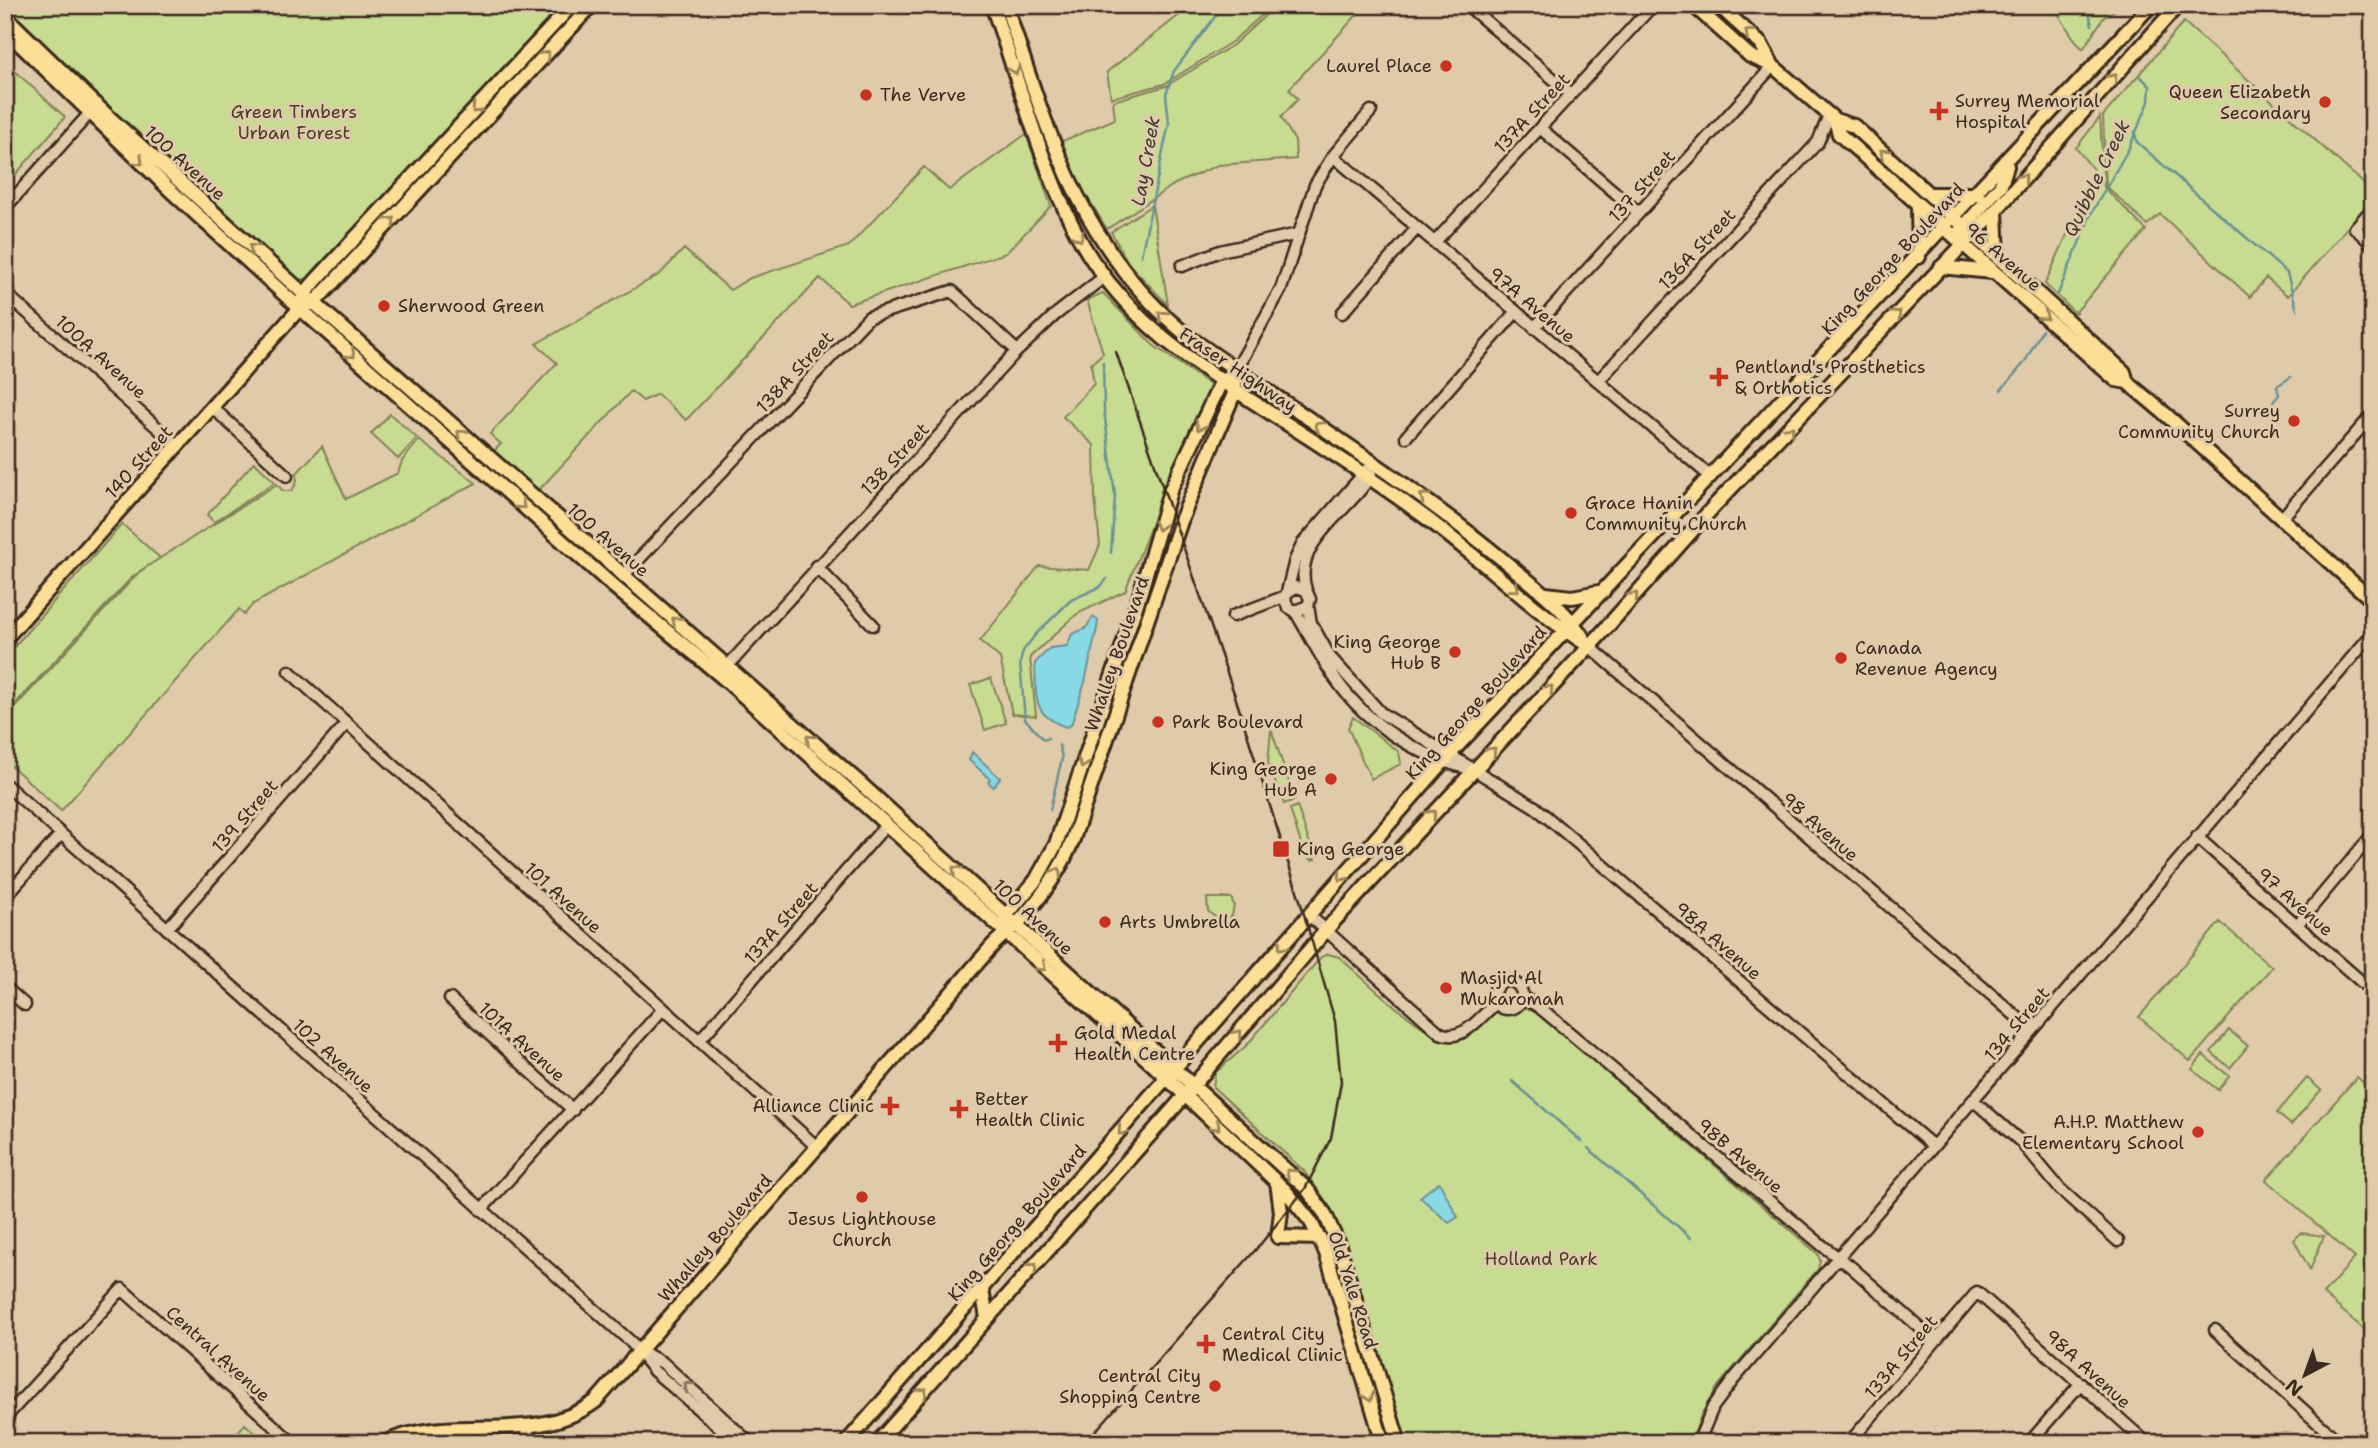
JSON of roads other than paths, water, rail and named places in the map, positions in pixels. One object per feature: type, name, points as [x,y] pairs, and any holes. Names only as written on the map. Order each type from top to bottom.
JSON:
[{"type":"main road","name":"140 Street","points":[[5,639],[572,5]]},
{"type":"main road","name":"140 Street","points":[[309,298],[592,5]]},
{"type":"main road","name":"Fraser Highway","points":[[992,5],[1066,209],[1084,247],[1104,276],[1152,330],[1221,382],[1366,475],[1464,546],[1565,631],[1589,646]]},
{"type":"main road","name":"Fraser Highway","points":[[1006,5],[1053,143],[1082,209],[1129,279],[1156,309],[1236,370],[1446,513],[1575,621],[1589,646]]},
{"type":"main road","name":"96 Avenue","points":[[1693,5],[1750,56],[1773,66],[1832,118],[1853,125],[2124,372],[2127,382]]},
{"type":"main road","name":"96 Avenue","points":[[1718,5],[1761,44],[1773,66]]},
{"type":"main road","name":"King George Boulevard","points":[[877,1443],[1184,1096],[1325,931],[1716,505],[1941,267],[1953,237],[1964,226],[1978,194],[2151,5]]},
{"type":"main road","name":"King George Boulevard","points":[[846,1443],[1448,758],[1565,631],[1919,257],[1953,237],[1964,226],[1996,209],[2178,5]]},
{"type":"main road","name":"100 Avenue","points":[[5,16],[111,119],[623,576],[886,825],[1008,925]]},
{"type":"main road","name":"100 Avenue","points":[[5,30],[89,114],[300,308],[613,586],[724,670],[1171,1074],[1193,1085]]},
{"type":"main road","points":[[1832,118],[1839,134]]},
{"type":"main road","name":"96 Avenue","points":[[1839,134],[1992,272],[2116,380],[2127,382],[2373,601]]},
{"type":"main road","points":[[1964,226],[2000,185],[2010,159]]},
{"type":"main road","points":[[1930,194],[1978,194]]},
{"type":"main road","points":[[1918,206],[1919,257]]},
{"type":"main road","points":[[1996,209],[1998,258]]},
{"type":"main road","points":[[1941,267],[1992,272]]},
{"type":"main road","name":"Whalley Boulevard","points":[[1008,925],[1056,844],[1140,594],[1170,491],[1221,382],[1236,370]]},
{"type":"main road","name":"Whalley Boulevard","points":[[384,1443],[416,1433],[525,1426],[564,1420],[585,1409],[640,1351],[1008,925],[1052,881],[1069,850],[1179,527],[1235,391],[1236,370]]},
{"type":"main road","points":[[1543,593],[1572,597],[1604,591]]},
{"type":"main road","name":"Old Yale Road","points":[[1171,1074],[1184,1096],[1277,1182],[1303,1210],[1320,1238],[1383,1443]]},
{"type":"main road","name":"Old Yale Road","points":[[1193,1085],[1302,1184],[1325,1214],[1342,1254],[1399,1443]]},
{"type":"main road","points":[[1277,1182],[1281,1212],[1278,1237],[1320,1238]]},
{"type":"main road","points":[[957,1317],[987,1318],[982,1290]]},
{"type":"street","points":[[1467,5],[1571,94]]},
{"type":"street","name":"137A Street","points":[[1434,243],[1653,5]]},
{"type":"street","name":"137 Street","points":[[1534,328],[1773,66]]},
{"type":"street","name":"Whalley Boulevard","points":[[1236,370],[1280,289],[1315,185],[1333,156],[1371,111]]},
{"type":"street","points":[[5,208],[89,114]]},
{"type":"street","name":"136A Street","points":[[1600,379],[1818,142],[1832,118]]},
{"type":"street","points":[[1540,128],[1639,212]]},
{"type":"street","name":"136A Street","points":[[1818,142],[1839,134]]},
{"type":"street","name":"97A Avenue","points":[[1333,156],[1582,369],[1600,379],[1711,477]]},
{"type":"street","points":[[2373,208],[2355,228],[2373,245]]},
{"type":"street","points":[[1342,313],[1417,228]]},
{"type":"street","points":[[1182,266],[1220,251],[1298,234]]},
{"type":"street","name":"138 Street","points":[[724,670],[1017,351],[1104,276]]},
{"type":"street","name":"138A Street","points":[[623,576],[869,317],[953,291],[1017,351]]},
{"type":"street","name":"100A Avenue","points":[[5,292],[177,444]]},
{"type":"street","points":[[1406,437],[1516,312]]},
{"type":"street","points":[[212,408],[287,476]]},
{"type":"street","points":[[2281,519],[2373,414]]},
{"type":"street","points":[[1376,464],[1303,543],[1295,560],[1287,594],[1292,609],[1338,683],[1355,702],[1390,732],[1448,758]]},
{"type":"street","points":[[1366,475],[1313,544],[1304,567],[1306,590],[1310,595],[1308,606],[1311,623],[1321,643],[1366,698],[1448,758]]},
{"type":"street","points":[[817,566],[873,625]]},
{"type":"street","points":[[1233,616],[1274,603],[1296,587],[1306,590]]},
{"type":"street","points":[[1274,603],[1292,609],[1308,606]]},
{"type":"street","name":"134 Street","points":[[1698,1443],[1705,1422],[1722,1394],[2373,633]]},
{"type":"street","name":"98 Avenue","points":[[1589,646],[2032,1030]]},
{"type":"street","name":"101 Avenue","points":[[289,671],[817,1147]]},
{"type":"street","name":"139 Street","points":[[167,929],[346,723]]},
{"type":"street","name":"98A Avenue","points":[[1448,758],[1474,770],[1535,807],[1933,1146]]},
{"type":"street","name":"102 Avenue","points":[[5,783],[640,1351],[654,1371],[738,1443]]},
{"type":"street","name":"137A Street","points":[[699,1041],[886,825]]},
{"type":"street","points":[[5,897],[61,834]]},
{"type":"street","points":[[2297,925],[2373,834]]},
{"type":"street","name":"97 Avenue","points":[[2196,837],[2373,992]]},
{"type":"street","points":[[1309,915],[1444,1035],[1461,1034],[1496,1003]]},
{"type":"street","points":[[1507,981],[1517,984],[1522,997],[1518,1005],[1510,1010],[1496,1003],[1495,989],[1507,981]]},
{"type":"street","points":[[5,987],[25,1005]]},
{"type":"street","name":"98B Avenue","points":[[1522,997],[1539,1007],[1935,1341]]},
{"type":"street","name":"101A Avenue","points":[[450,999],[573,1110]]},
{"type":"street","points":[[481,1209],[663,1009]]},
{"type":"street","points":[[1973,1100],[2020,1142],[2060,1189],[2118,1241]]},
{"type":"street","name":"Central Avenue","points":[[5,1418],[122,1289],[293,1443]]},
{"type":"street","name":"98A Avenue","points":[[1977,1292],[2147,1443]]},
{"type":"street","name":"133A Street","points":[[1849,1443],[1977,1292]]},
{"type":"street","points":[[2215,1330],[2340,1443]]},
{"type":"street","name":"102 Avenue","points":[[640,1351],[663,1363],[750,1443]]},
{"type":"street","points":[[2029,1443],[2081,1383]]},
{"type":"street","points":[[525,1426],[525,1443]]},
{"type":"street","points":[[525,1426],[532,1443]]},
{"type":"water","points":[[1093,617],[1098,620],[1085,682],[1071,725],[1066,727],[1054,722],[1041,710],[1036,694],[1035,663],[1050,648],[1067,646],[1072,634],[1085,629]]},
{"type":"water","points":[[972,752],[1000,778],[994,787],[988,782],[990,779],[969,760]]},
{"type":"water","points":[[1439,1182],[1458,1217],[1449,1223],[1420,1197]]},
{"type":"waterway","name":"Lay Creek","points":[[1141,256],[1169,123],[1166,94],[1174,71],[1224,5]]},
{"type":"waterway","name":"Quibble Creek","points":[[2087,5],[2092,25]]},
{"type":"waterway","name":"Quibble Creek","points":[[2058,294],[2091,214],[2129,148],[2149,102],[2150,86],[2140,76]]},
{"type":"waterway","points":[[2135,132],[2137,142],[2287,273],[2297,310]]},
{"type":"waterway","name":"Quibble Creek","points":[[2001,390],[2025,362],[2042,330]]},
{"type":"waterway","name":"Lay Creek","points":[[1103,362],[1104,410],[1115,495],[1111,553]]},
{"type":"waterway","points":[[2273,402],[2279,395],[2277,386],[2291,377]]},
{"type":"waterway","name":"Lay Creek","points":[[1048,738],[1044,740],[1025,719],[1020,663],[1023,651],[1036,634],[1071,600],[1100,587],[1107,579]]},
{"type":"waterway","name":"Lay Creek","points":[[1050,810],[1062,758],[1059,745]]},
{"type":"waterway","points":[[1512,1081],[1540,1105]]},
{"type":"waterway","points":[[1542,1107],[1582,1142]]},
{"type":"waterway","points":[[1588,1148],[1691,1238]]},
{"type":"railway","points":[[1085,1443],[1259,1246],[1305,1189],[1331,1138],[1341,1082],[1335,1021],[1299,897],[1234,693],[1116,352]]},
{"type":"place","name":"Laurel Place","points":[[1446,66]]},
{"type":"place","name":"The Verve","points":[[866,95]]},
{"type":"place","name":"Queen Elizabeth Secondary","points":[[2325,102]]},
{"type":"place","name":"Surrey Memorial Hospital","points":[[1939,111]]},
{"type":"place","name":"Sherwood Green","points":[[384,306]]},
{"type":"place","name":"Pentland's Prosthetics & Orthotics","points":[[1719,377]]},
{"type":"place","name":"Surrey Community Church","points":[[2294,421]]},
{"type":"place","name":"Grace Hanin Community Church","points":[[1571,513]]},
{"type":"place","name":"King George Hub B","points":[[1455,652]]},
{"type":"place","name":"Canada Revenue Agency","points":[[1841,658]]},
{"type":"place","name":"Park Boulevard","points":[[1158,722]]},
{"type":"place","name":"King George Hub A","points":[[1331,779]]},
{"type":"place","name":"King George","points":[[1281,849]]},
{"type":"place","name":"Arts Umbrella","points":[[1105,922]]},
{"type":"place","name":"Masjid Al Mukaromah","points":[[1446,988]]},
{"type":"place","name":"Gold Medal Health Centre","points":[[1058,1043]]},
{"type":"place","name":"Alliance Clinic","points":[[890,1106]]},
{"type":"place","name":"Better Health Clinic","points":[[959,1109]]},
{"type":"place","name":"A.H.P. Matthew Elementary School","points":[[2198,1132]]},
{"type":"place","name":"Jesus Lighthouse Church","points":[[862,1197]]},
{"type":"place","name":"Central City Medical Clinic","points":[[1206,1344]]},
{"type":"place","name":"Central City Shopping Centre","points":[[1215,1386]]},
{"type":"park label","name":"Green Timbers Urban Forest","points":[[294,122]]},
{"type":"park label","name":"Holland Park","points":[[1541,1259]]}]
